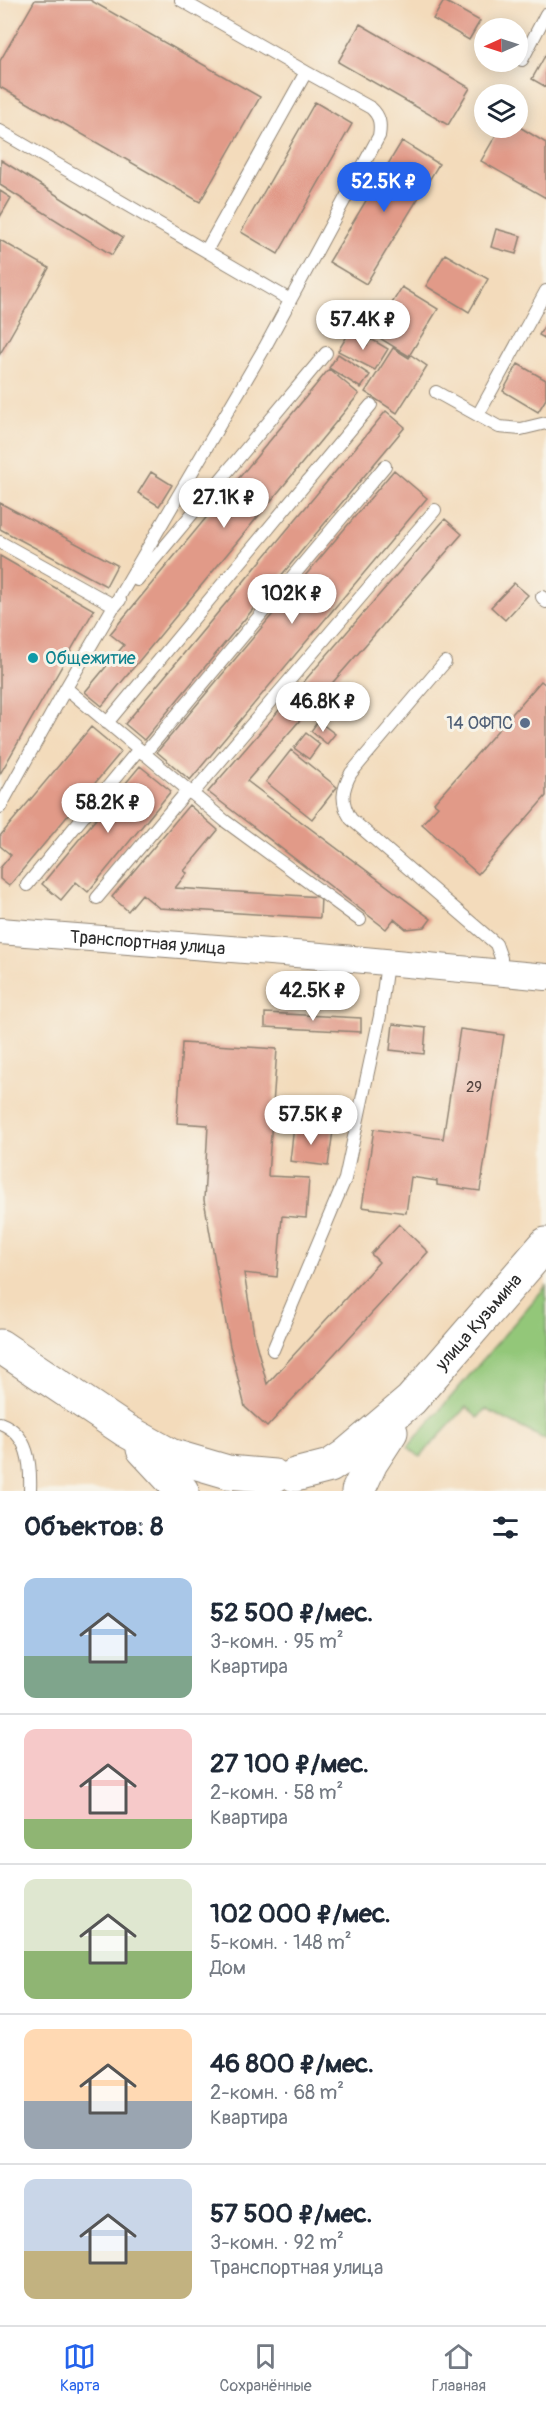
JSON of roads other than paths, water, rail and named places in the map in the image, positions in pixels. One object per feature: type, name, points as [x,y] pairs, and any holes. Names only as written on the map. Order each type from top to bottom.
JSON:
[{"type":"main road","name":"улица Кузьмина","points":[[411,1400],[546,1244]]},
{"type":"main road","points":[[0,1346],[125,1430],[170,1455],[201,1465],[250,1476],[284,1475],[314,1480],[333,1491]]},
{"type":"main road","points":[[245,1491],[263,1480],[330,1466],[411,1400]]},
{"type":"main road","points":[[358,1491],[371,1463],[411,1400]]},
{"type":"main road","points":[[125,1430],[182,1491]]},
{"type":"street","name":"Транспортная улица","points":[[0,931],[546,977]]},
{"type":"lane","points":[[0,807],[290,300],[379,136],[381,127],[377,114],[371,108],[181,0]]},
{"type":"lane","points":[[528,48],[546,14]]},
{"type":"lane","points":[[206,251],[306,72]]},
{"type":"lane","points":[[0,131],[290,300]]},
{"type":"lane","points":[[478,415],[546,291]]},
{"type":"lane","points":[[115,606],[326,353]]},
{"type":"lane","points":[[436,392],[499,427],[511,430],[546,423]]},
{"type":"lane","points":[[107,723],[371,405]]},
{"type":"lane","points":[[27,885],[385,466]]},
{"type":"lane","points":[[97,898],[435,510]]},
{"type":"lane","points":[[0,542],[115,606]]},
{"type":"lane","points":[[446,662],[351,773],[344,786],[342,799],[344,809],[351,819],[496,944],[501,958],[501,974]]},
{"type":"lane","points":[[66,688],[225,821],[360,920]]},
{"type":"lane","points":[[273,1350],[345,1179],[381,1016],[387,963]]},
{"type":"lane","points":[[0,1423],[18,1436],[27,1450],[30,1464],[30,1491]]},
{"type":"place","name":"Общежитие","points":[[33,658]]},
{"type":"place","name":"14 ОФПС","points":[[525,723]]}]
